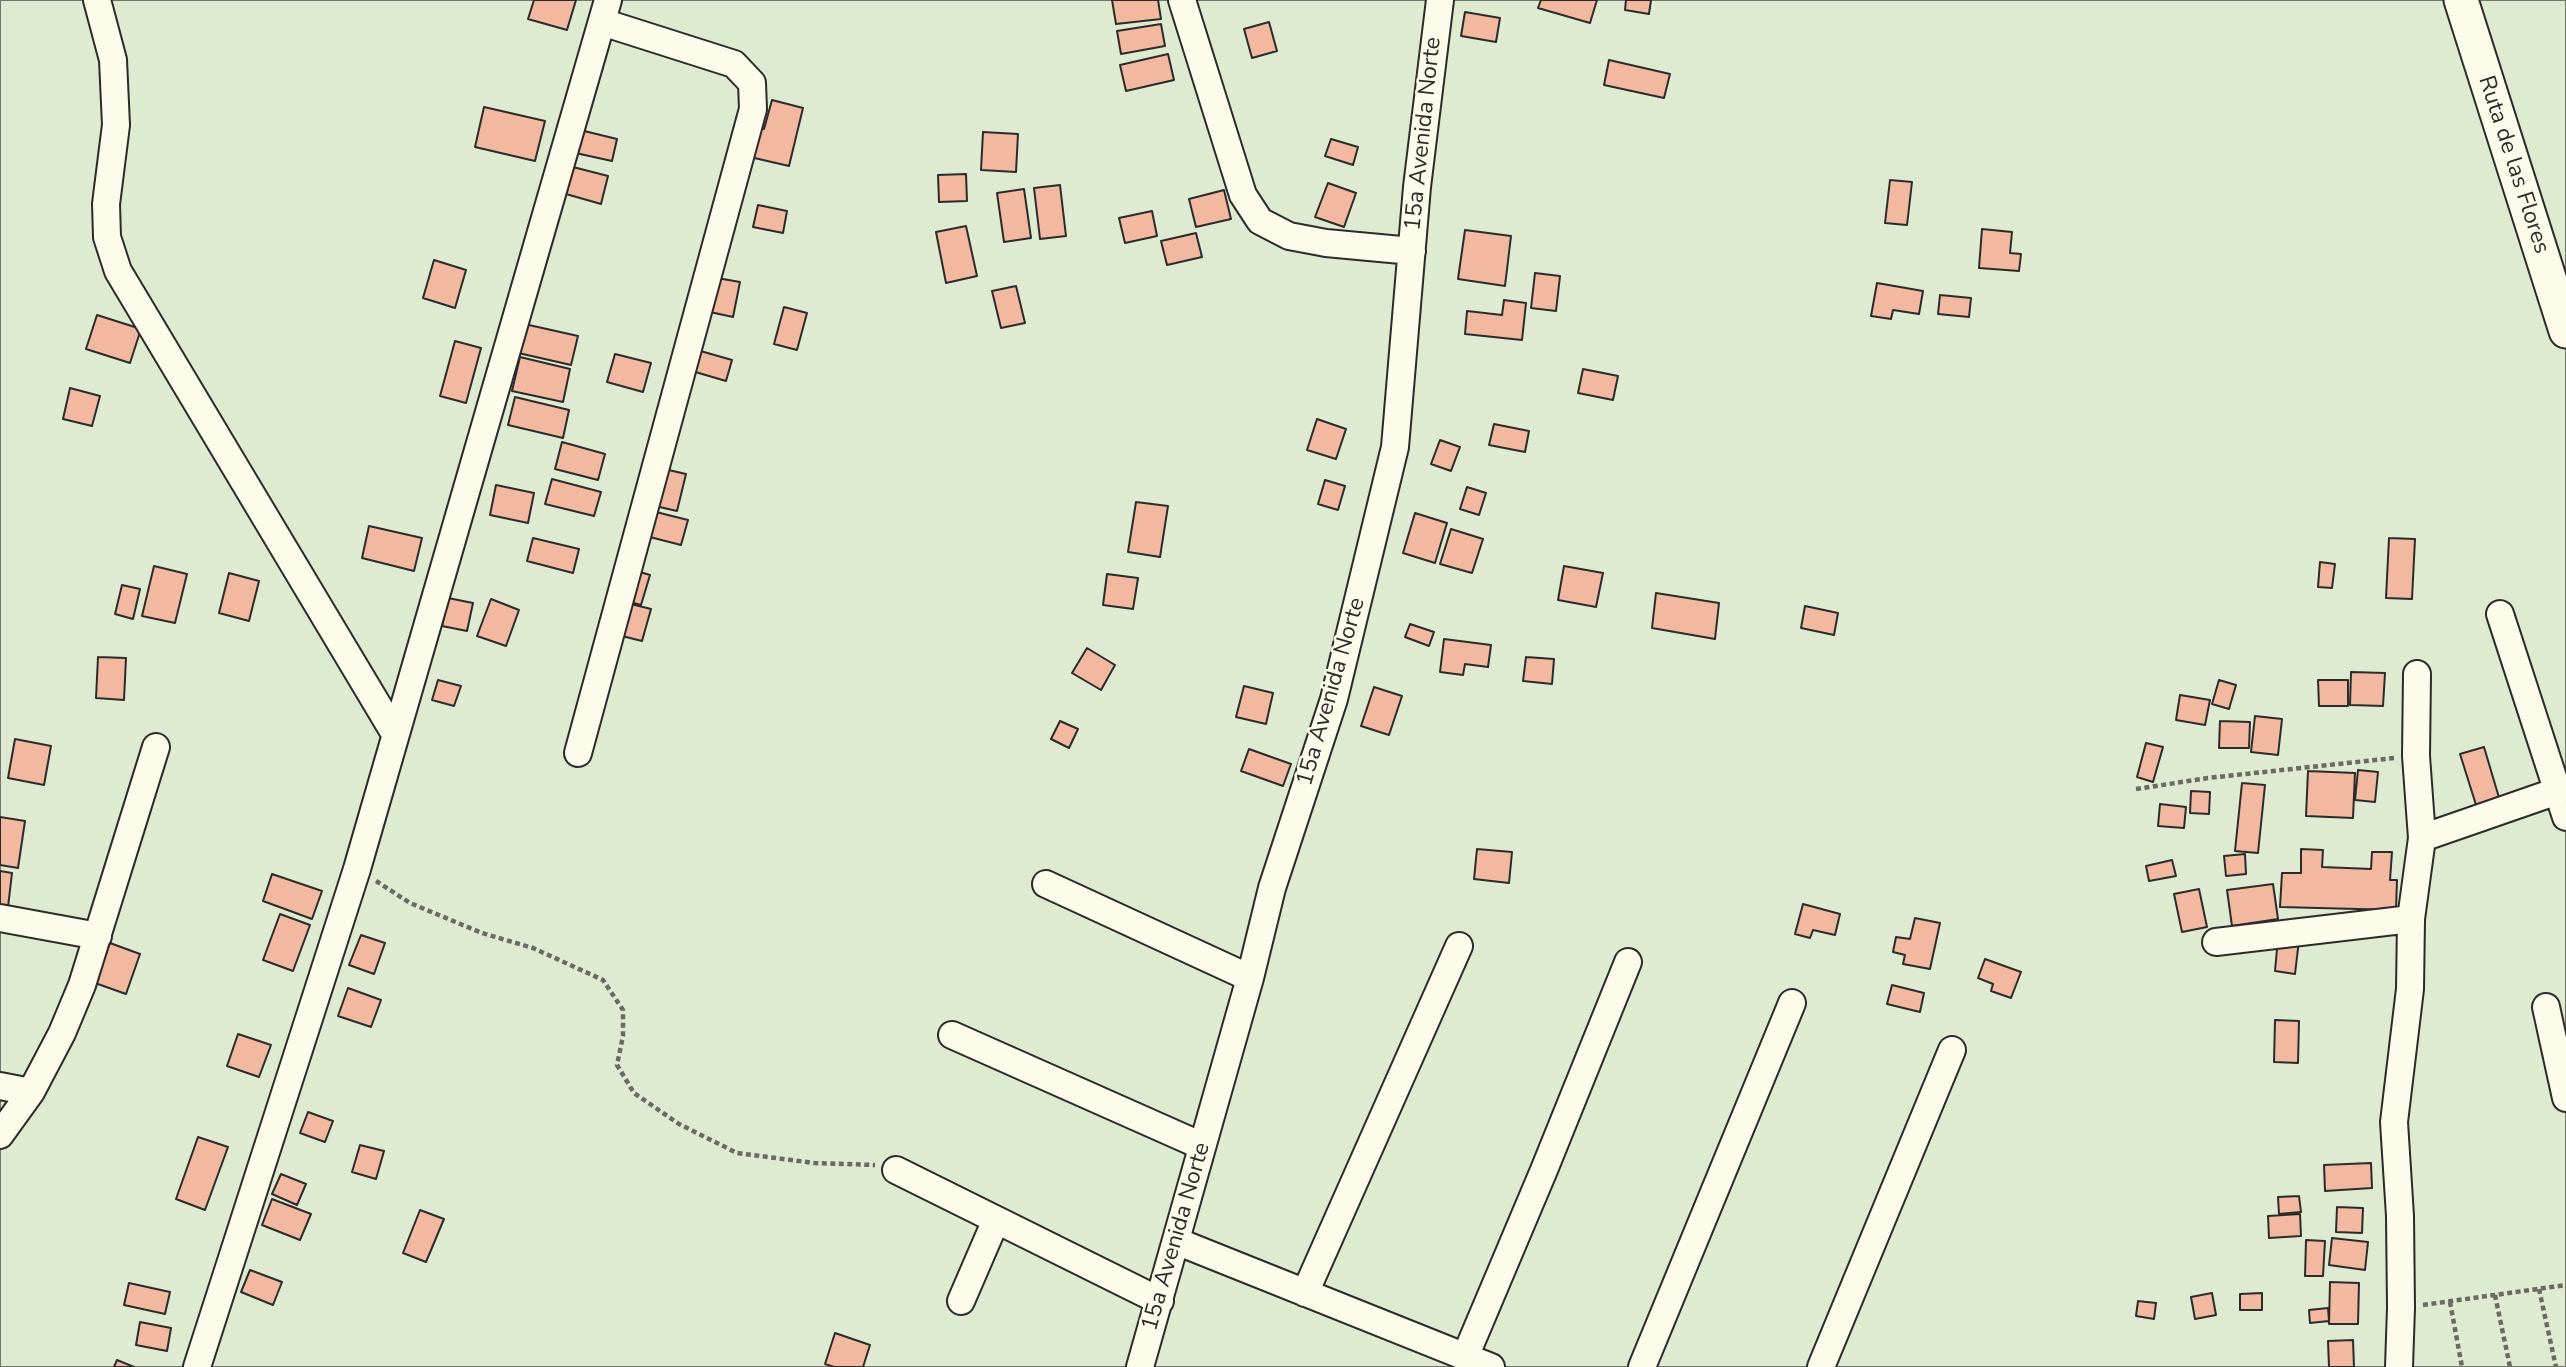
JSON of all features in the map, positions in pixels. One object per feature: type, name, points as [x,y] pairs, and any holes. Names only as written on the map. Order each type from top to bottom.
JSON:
[{"type":"main road","name":"Ruta de las Flores","points":[[2461,0],[2566,331]]},
{"type":"street","points":[[97,0],[113,60],[116,125],[106,204],[107,237],[118,271],[395,734]]},
{"type":"street","points":[[1182,0],[1243,195],[1260,221],[1289,236],[1326,243],[1412,251]]},
{"type":"street","name":"15a Avenida Norte","points":[[1140,1367],[1250,978],[1272,888],[1334,699],[1395,447],[1417,187],[1440,0]]},
{"type":"street","points":[[197,1367],[357,869],[605,11],[734,64],[752,83],[752,109],[578,753]]},
{"type":"street","points":[[2500,614],[2562,790],[2566,817]]},
{"type":"street","points":[[2399,1367],[2401,1308],[2394,1122],[2410,989],[2411,919],[2422,838],[2416,756],[2417,674]]},
{"type":"street","points":[[0,1135],[31,1092],[62,1033],[82,985],[156,747]]},
{"type":"street","points":[[2422,838],[2562,790]]},
{"type":"street","points":[[1046,884],[1250,978]]},
{"type":"street","points":[[0,918],[98,936]]},
{"type":"street","points":[[2216,942],[2411,919]]},
{"type":"street","points":[[1305,1293],[1459,946]]},
{"type":"street","points":[[1465,1357],[1545,1170],[1628,962]]},
{"type":"street","points":[[1642,1367],[1792,1003]]},
{"type":"street","points":[[2546,1007],[2566,1098]]},
{"type":"street","points":[[952,1035],[1202,1146]]},
{"type":"street","points":[[1821,1367],[1952,1050]]},
{"type":"street","points":[[0,1086],[31,1092]]},
{"type":"street","points":[[896,1170],[1160,1301]]},
{"type":"street","points":[[961,1301],[996,1220]]},
{"type":"street","points":[[1175,1241],[1491,1367]]},
{"type":"path","points":[[2136,789],[2208,778],[2416,756]]},
{"type":"path","points":[[357,869],[410,903],[482,933],[533,948],[603,980],[623,1010],[623,1036],[617,1065],[634,1093],[679,1124],[737,1153],[814,1163],[873,1164],[896,1170]]},
{"type":"path","points":[[2401,1308],[2566,1285]]},
{"type":"path","points":[[2539,1289],[2556,1367]]},
{"type":"path","points":[[2495,1295],[2510,1367]]},
{"type":"path","points":[[2449,1302],[2462,1367]]},
{"type":"green space","points":[[0,0],[2566,0],[2566,1367],[0,1367]]},
{"type":"building","points":[[534,0],[576,0],[567,30],[528,19]]},
{"type":"building","points":[[1112,0],[1158,0],[1161,19],[1116,24]]},
{"type":"building","points":[[1541,0],[1597,0],[1590,23],[1538,8]]},
{"type":"building","points":[[1626,0],[1651,0],[1649,14],[1625,10]]},
{"type":"building","points":[[1465,12],[1500,18],[1496,42],[1461,36]]},
{"type":"building","points":[[1269,22],[1277,51],[1252,58],[1244,29]]},
{"type":"building","points":[[1161,24],[1165,46],[1121,54],[1117,31]]},
{"type":"building","points":[[1168,54],[1174,80],[1126,91],[1120,65]]},
{"type":"building","points":[[1609,60],[1670,74],[1664,98],[1604,85]]},
{"type":"building","points":[[772,100],[803,108],[789,166],[750,157],[756,127],[764,129]]},
{"type":"building","points":[[484,107],[545,121],[535,161],[475,147]]},
{"type":"building","points":[[576,129],[617,139],[612,161],[571,152]]},
{"type":"building","points":[[983,132],[1018,134],[1016,172],[981,170]]},
{"type":"building","points":[[1331,139],[1358,147],[1353,165],[1325,156]]},
{"type":"building","points":[[573,167],[608,176],[601,204],[566,194]]},
{"type":"building","points":[[966,174],[967,201],[939,202],[938,175]]},
{"type":"building","points":[[1890,180],[1912,182],[1907,225],[1885,223]]},
{"type":"building","points":[[1328,183],[1356,193],[1344,227],[1315,217]]},
{"type":"building","points":[[1060,185],[1066,236],[1040,239],[1034,188]]},
{"type":"building","points":[[1024,189],[1031,238],[1004,242],[997,193]]},
{"type":"building","points":[[1224,190],[1231,219],[1196,227],[1189,199]]},
{"type":"building","points":[[758,205],[787,211],[783,233],[753,227]]},
{"type":"building","points":[[1152,211],[1157,236],[1125,243],[1119,218]]},
{"type":"building","points":[[966,226],[977,276],[946,283],[936,232]]},
{"type":"building","points":[[1982,229],[2012,232],[2010,253],[2021,254],[2019,271],[1979,268]]},
{"type":"building","points":[[1465,230],[1511,236],[1505,286],[1458,279]]},
{"type":"building","points":[[1196,233],[1202,257],[1167,265],[1161,241]]},
{"type":"building","points":[[434,260],[466,270],[455,308],[423,298]]},
{"type":"building","points":[[1535,273],[1560,276],[1556,311],[1531,308]]},
{"type":"building","points":[[717,278],[740,282],[733,317],[710,312]]},
{"type":"building","points":[[1877,283],[1923,291],[1919,314],[1893,310],[1891,319],[1871,316]]},
{"type":"building","points":[[1016,286],[1025,323],[1001,328],[992,291]]},
{"type":"building","points":[[1940,295],[1971,298],[1969,317],[1938,314]]},
{"type":"building","points":[[1504,300],[1526,303],[1522,340],[1465,334],[1467,311],[1502,315]]},
{"type":"building","points":[[784,307],[807,313],[797,350],[774,344]]},
{"type":"building","points":[[97,315],[141,329],[130,363],[86,349]]},
{"type":"building","points":[[520,323],[578,336],[571,365],[514,352]]},
{"type":"building","points":[[455,341],[481,348],[466,403],[440,396]]},
{"type":"building","points":[[697,350],[732,360],[726,381],[692,371]]},
{"type":"building","points":[[615,354],[651,363],[643,392],[607,382]]},
{"type":"building","points":[[520,357],[570,369],[563,402],[512,391]]},
{"type":"building","points":[[1583,369],[1618,376],[1613,400],[1578,393]]},
{"type":"building","points":[[70,388],[100,396],[92,426],[63,419]]},
{"type":"building","points":[[515,397],[569,410],[563,438],[508,425]]},
{"type":"building","points":[[1317,419],[1346,429],[1336,459],[1307,450]]},
{"type":"building","points":[[1494,424],[1529,431],[1525,452],[1489,445]]},
{"type":"building","points":[[1440,440],[1460,447],[1451,471],[1431,464]]},
{"type":"building","points":[[562,442],[605,454],[598,480],[555,469]]},
{"type":"building","points":[[660,468],[686,474],[677,511],[651,505]]},
{"type":"building","points":[[552,479],[601,492],[594,516],[545,504]]},
{"type":"building","points":[[1325,480],[1345,486],[1338,510],[1318,504]]},
{"type":"building","points":[[496,485],[534,493],[528,523],[490,515]]},
{"type":"building","points":[[1467,487],[1486,493],[1479,515],[1460,509]]},
{"type":"building","points":[[1136,502],[1168,506],[1160,557],[1128,552]]},
{"type":"building","points":[[648,510],[688,520],[681,545],[642,535]]},
{"type":"building","points":[[1415,513],[1447,523],[1435,563],[1403,553]]},
{"type":"building","points":[[369,526],[422,538],[414,571],[362,558]]},
{"type":"building","points":[[1451,529],[1483,539],[1472,573],[1440,564]]},
{"type":"building","points":[[533,538],[579,549],[573,573],[527,561]]},
{"type":"building","points":[[2389,538],[2415,539],[2412,599],[2386,598]]},
{"type":"building","points":[[2320,562],[2335,564],[2332,588],[2318,587]]},
{"type":"building","points":[[154,566],[187,574],[175,623],[142,616]]},
{"type":"building","points":[[1564,566],[1603,573],[1596,607],[1558,600]]},
{"type":"building","points":[[630,569],[650,575],[641,605],[622,600]]},
{"type":"building","points":[[229,573],[259,581],[249,621],[219,613]]},
{"type":"building","points":[[1107,574],[1138,578],[1133,609],[1103,605]]},
{"type":"building","points":[[122,585],[140,589],[133,619],[115,614]]},
{"type":"building","points":[[1656,593],[1719,603],[1715,639],[1652,628]]},
{"type":"building","points":[[448,598],[473,603],[467,631],[442,626]]},
{"type":"building","points":[[491,599],[519,610],[506,646],[477,636]]},
{"type":"building","points":[[627,603],[651,609],[642,641],[618,635]]},
{"type":"building","points":[[1805,606],[1838,613],[1834,635],[1801,628]]},
{"type":"building","points":[[1410,624],[1434,632],[1429,646],[1405,637]]},
{"type":"building","points":[[1444,639],[1491,645],[1488,667],[1465,664],[1463,675],[1440,672]]},
{"type":"building","points":[[1087,648],[1115,665],[1101,690],[1072,673]]},
{"type":"building","points":[[98,657],[126,658],[124,700],[96,698]]},
{"type":"building","points":[[1526,657],[1554,659],[1552,684],[1523,681]]},
{"type":"building","points":[[2351,672],[2385,673],[2383,706],[2350,705]]},
{"type":"building","points":[[438,680],[461,686],[454,706],[432,700]]},
{"type":"building","points":[[2219,680],[2236,685],[2229,709],[2212,704]]},
{"type":"building","points":[[2318,680],[2348,680],[2348,706],[2319,706]]},
{"type":"building","points":[[1244,686],[1273,693],[1266,724],[1236,717]]},
{"type":"building","points":[[1374,687],[1402,696],[1389,735],[1361,726]]},
{"type":"building","points":[[2180,695],[2210,700],[2205,725],[2176,720]]},
{"type":"building","points":[[2255,716],[2282,719],[2278,755],[2251,752]]},
{"type":"building","points":[[1060,721],[1078,729],[1069,748],[1051,739]]},
{"type":"building","points":[[2220,721],[2250,722],[2249,748],[2219,748]]},
{"type":"building","points":[[15,739],[51,746],[44,785],[8,778]]},
{"type":"building","points":[[2146,743],[2163,747],[2153,782],[2137,777]]},
{"type":"building","points":[[2484,747],[2500,801],[2477,808],[2460,754]]},
{"type":"building","points":[[1249,749],[1291,764],[1283,786],[1241,771]]},
{"type":"building","points":[[2358,770],[2378,772],[2375,802],[2355,800]]},
{"type":"building","points":[[2308,771],[2355,773],[2353,818],[2306,816]]},
{"type":"building","points":[[2242,783],[2265,785],[2258,853],[2235,851]]},
{"type":"building","points":[[2191,791],[2210,792],[2209,814],[2190,813]]},
{"type":"building","points":[[2160,804],[2186,807],[2184,828],[2158,826]]},
{"type":"building","points":[[0,817],[25,821],[18,868],[0,865]]},
{"type":"building","points":[[1477,849],[1512,852],[1509,883],[1474,879]]},
{"type":"building","points":[[2301,849],[2323,850],[2322,867],[2371,869],[2372,852],[2392,852],[2390,880],[2397,880],[2396,910],[2280,907],[2282,873],[2301,873]]},
{"type":"building","points":[[2245,854],[2246,874],[2226,876],[2224,856]]},
{"type":"building","points":[[2172,860],[2176,876],[2149,881],[2146,866]]},
{"type":"building","points":[[0,871],[12,873],[8,907],[0,906]]},
{"type":"building","points":[[272,874],[322,891],[312,919],[263,901]]},
{"type":"building","points":[[2273,884],[2278,919],[2232,926],[2227,890]]},
{"type":"building","points":[[2199,889],[2207,927],[2182,932],[2174,894]]},
{"type":"building","points":[[1803,904],[1840,914],[1835,935],[1813,930],[1810,938],[1795,934]]},
{"type":"building","points":[[280,914],[310,925],[293,971],[263,960]]},
{"type":"building","points":[[1915,918],[1940,923],[1930,969],[1903,964],[1905,955],[1893,952],[1896,937],[1910,939]]},
{"type":"building","points":[[361,935],[385,943],[374,974],[349,965]]},
{"type":"building","points":[[2278,938],[2299,940],[2295,974],[2275,971]]},
{"type":"building","points":[[110,943],[140,954],[126,994],[95,983]]},
{"type":"building","points":[[1985,959],[2021,972],[2011,998],[1991,991],[1993,984],[1978,978]]},
{"type":"building","points":[[1892,985],[1924,993],[1920,1012],[1887,1004]]},
{"type":"building","points":[[348,988],[381,1000],[371,1027],[338,1016]]},
{"type":"building","points":[[2275,1020],[2299,1021],[2298,1063],[2274,1062]]},
{"type":"building","points":[[238,1034],[271,1045],[259,1077],[227,1066]]},
{"type":"building","points":[[308,1112],[333,1121],[325,1142],[300,1133]]},
{"type":"building","points":[[198,1137],[228,1147],[205,1210],[176,1199]]},
{"type":"building","points":[[360,1145],[384,1151],[376,1179],[352,1172]]},
{"type":"building","points":[[2371,1163],[2372,1188],[2325,1191],[2324,1165]]},
{"type":"building","points":[[281,1174],[306,1184],[297,1205],[272,1194]]},
{"type":"building","points":[[2299,1196],[2301,1212],[2279,1214],[2278,1197]]},
{"type":"building","points":[[272,1199],[311,1214],[300,1240],[262,1225]]},
{"type":"building","points":[[2337,1207],[2363,1208],[2362,1233],[2336,1232]]},
{"type":"building","points":[[420,1210],[444,1219],[426,1262],[403,1253]]},
{"type":"building","points":[[2300,1214],[2301,1236],[2269,1238],[2268,1216]]},
{"type":"building","points":[[2332,1238],[2368,1242],[2365,1270],[2329,1265]]},
{"type":"building","points":[[2306,1240],[2325,1241],[2323,1276],[2305,1276]]},
{"type":"building","points":[[250,1270],[282,1282],[273,1305],[241,1292]]},
{"type":"building","points":[[2330,1282],[2359,1283],[2358,1324],[2329,1324]]},
{"type":"building","points":[[129,1283],[170,1292],[165,1314],[124,1305]]},
{"type":"building","points":[[2212,1293],[2216,1315],[2195,1319],[2191,1297]]},
{"type":"building","points":[[2262,1293],[2262,1310],[2240,1310],[2240,1294]]},
{"type":"building","points":[[2138,1301],[2156,1303],[2154,1319],[2136,1316]]},
{"type":"building","points":[[2328,1308],[2329,1321],[2310,1323],[2309,1310]]},
{"type":"building","points":[[140,1322],[171,1328],[167,1351],[136,1345]]},
{"type":"building","points":[[835,1333],[870,1345],[863,1367],[834,1367],[825,1364]]},
{"type":"building","points":[[2353,1340],[2354,1367],[2329,1367],[2328,1341]]},
{"type":"building","points":[[117,1360],[134,1367],[114,1367]]}]
